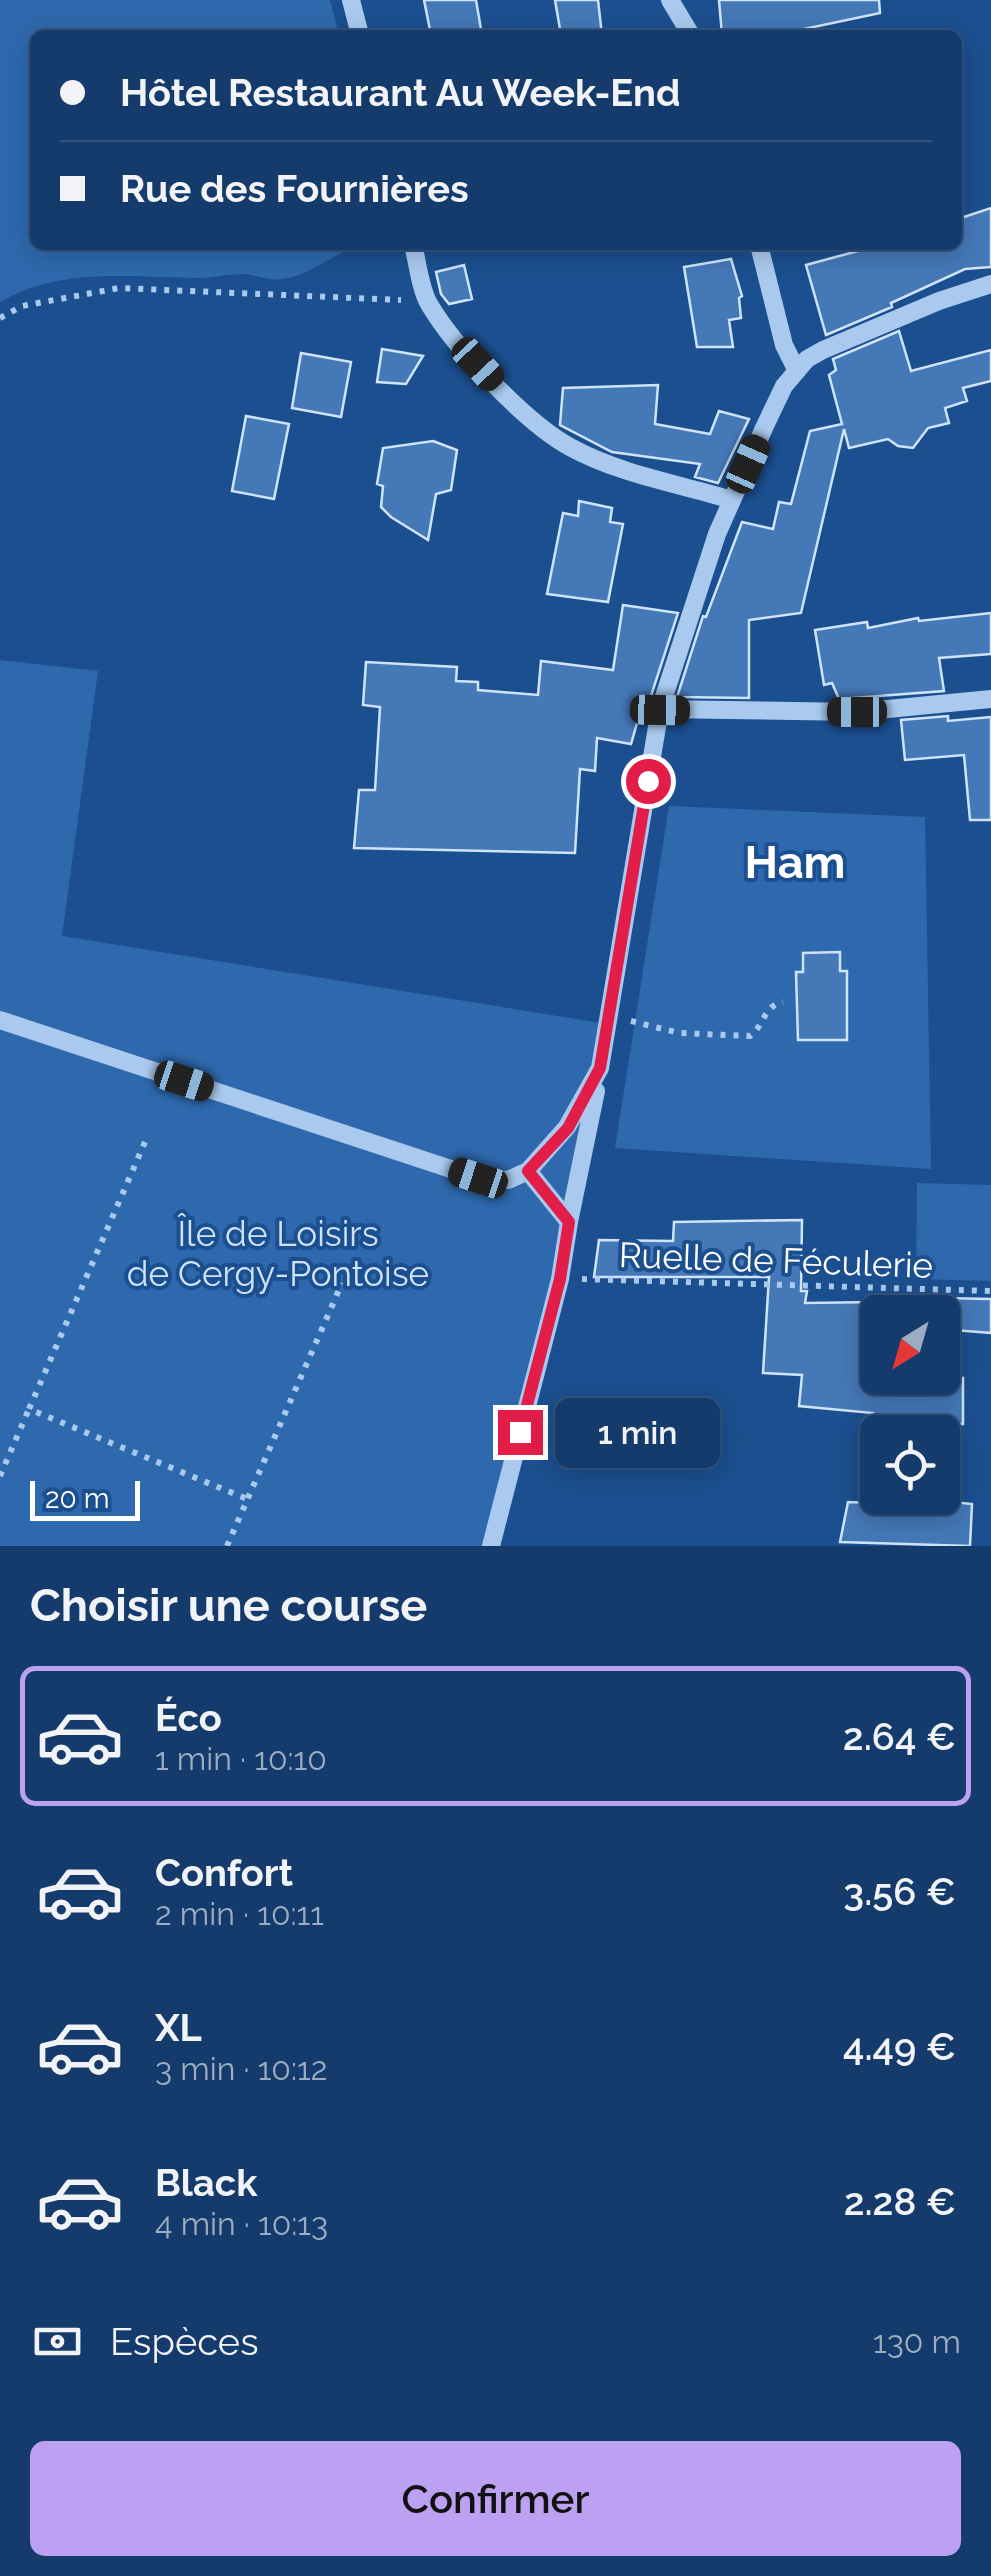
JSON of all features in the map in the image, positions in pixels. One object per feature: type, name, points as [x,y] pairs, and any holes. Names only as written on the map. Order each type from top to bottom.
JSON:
[{"type":"street","points":[[351,0],[359,30]]},
{"type":"street","points":[[670,0],[688,30]]},
{"type":"street","points":[[414,250],[427,301],[452,336],[504,392],[568,446],[605,463],[732,500]]},
{"type":"street","points":[[760,250],[784,345],[797,370]]},
{"type":"street","points":[[491,1546],[560,1279],[610,1016],[660,710],[717,534],[784,386],[797,370],[843,340],[991,284]]},
{"type":"street","points":[[660,710],[857,712],[991,699]]},
{"type":"street","points":[[0,1020],[478,1178],[508,1180],[528,1171],[568,1128],[600,1068]]},
{"type":"street","points":[[528,1171],[569,1222]]},
{"type":"path","points":[[0,318],[22,306],[119,288],[427,301]]},
{"type":"path","points":[[610,1016],[679,1033],[750,1036],[758,1030],[769,1008],[783,1002]]},
{"type":"path","points":[[0,1476],[145,1142]]},
{"type":"path","name":"Ruelle de Féculerie","points":[[560,1279],[991,1291]]},
{"type":"path","points":[[227,1546],[342,1283]]},
{"type":"path","points":[[29,1410],[247,1500]]},
{"type":"green space","points":[[0,0],[330,0],[338,30],[30,30],[30,250],[348,250],[304,273],[282,279],[244,274],[197,278],[96,276],[47,283],[0,302]]},
{"type":"green space","name":"Île de Loisirs de Cergy-Pontoise","points":[[0,660],[98,671],[62,936],[601,1023],[556,1292],[484,1546],[0,1546]]},
{"type":"green space","points":[[669,806],[925,817],[931,1169],[615,1148]]},
{"type":"green space","points":[[917,1183],[991,1185],[991,1281],[916,1279]]},
{"type":"building","points":[[424,0],[476,0],[481,30],[430,30]]},
{"type":"building","points":[[555,0],[598,0],[601,30],[560,30]]},
{"type":"building","points":[[719,0],[879,0],[880,13],[800,30],[722,30]]},
{"type":"building","points":[[991,208],[991,267],[965,269],[891,303],[892,307],[826,335],[806,265],[862,250],[962,250],[962,218]]},
{"type":"building","points":[[731,259],[742,296],[741,318],[729,320],[733,347],[697,347],[684,267]]},
{"type":"building","points":[[464,265],[472,299],[449,304],[441,294],[436,272]]},
{"type":"building","points":[[899,331],[911,371],[991,350],[991,381],[963,388],[967,401],[945,408],[949,423],[928,428],[913,448],[898,446],[888,439],[849,448],[844,429],[801,613],[749,620],[749,698],[677,697],[703,616],[706,617],[742,522],[773,529],[779,502],[791,504],[810,431],[842,424],[829,375],[836,370],[833,359]]},
{"type":"building","points":[[382,349],[423,356],[406,384],[377,382]]},
{"type":"building","points":[[301,353],[351,362],[341,417],[292,408]]},
{"type":"building","points":[[658,385],[655,424],[710,434],[719,411],[749,419],[718,483],[695,477],[700,464],[612,452],[560,425],[563,388]]},
{"type":"building","points":[[246,416],[289,424],[274,499],[232,491]]},
{"type":"building","points":[[433,441],[457,450],[451,490],[436,494],[428,540],[381,507],[383,486],[377,484],[383,448]]},
{"type":"building","points":[[579,501],[612,508],[610,522],[623,524],[608,602],[547,594],[563,513],[578,516]]},
{"type":"building","points":[[623,605],[678,613],[631,744],[597,738],[595,771],[580,769],[575,853],[354,848],[359,790],[375,790],[380,707],[363,705],[366,662],[457,667],[456,681],[478,682],[478,690],[538,695],[541,661],[613,670]]},
{"type":"building","points":[[991,613],[991,654],[939,658],[944,691],[839,699],[832,683],[824,685],[815,630],[867,622],[868,628],[918,618],[919,621]]},
{"type":"building","points":[[948,716],[948,721],[991,717],[991,820],[970,820],[964,755],[905,760],[901,720]]},
{"type":"building","points":[[840,952],[840,971],[847,971],[847,1040],[798,1040],[796,972],[803,972],[803,953]]},
{"type":"building","points":[[802,1220],[801,1291],[807,1291],[805,1303],[860,1302],[860,1395],[960,1395],[963,1378],[963,1424],[960,1415],[873,1415],[799,1406],[802,1375],[763,1373],[769,1277],[594,1277],[599,1240],[673,1241],[674,1222]]},
{"type":"building","points":[[960,1298],[991,1299],[991,1333],[960,1330]]},
{"type":"building","points":[[848,1502],[860,1503],[860,1515],[960,1515],[960,1503],[972,1504],[970,1546],[840,1542]]},
{"type":"district","name":"Ham","points":[[795,862]]},
{"type":"route","points":[[520,1432],[560,1279],[569,1222],[528,1171],[568,1128],[600,1068],[648,781]]}]
